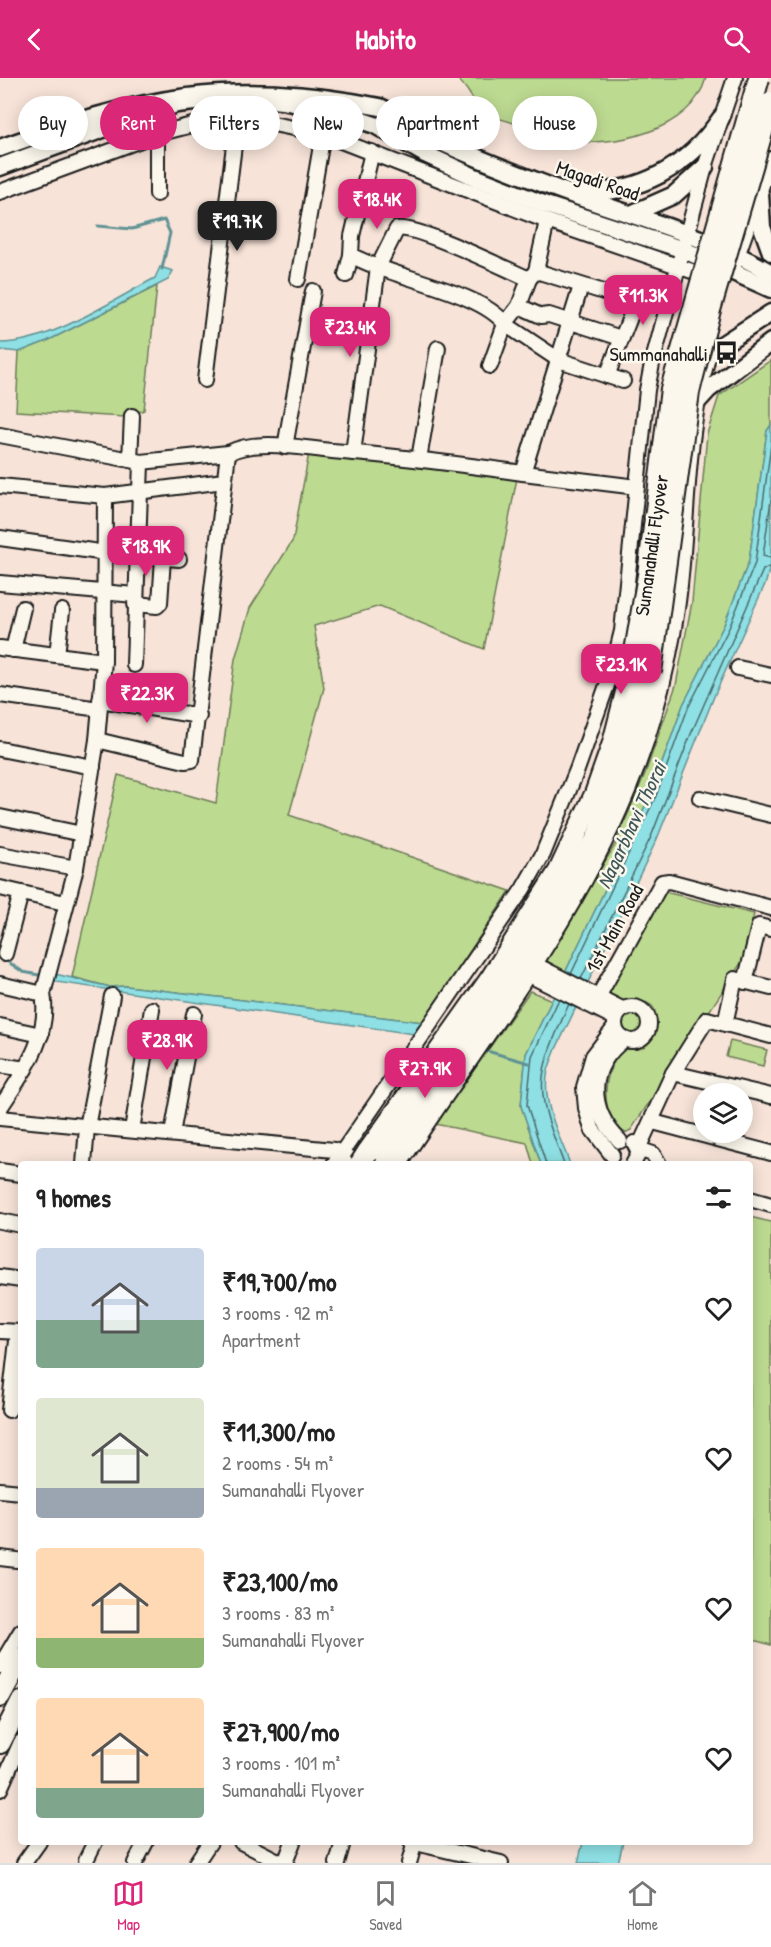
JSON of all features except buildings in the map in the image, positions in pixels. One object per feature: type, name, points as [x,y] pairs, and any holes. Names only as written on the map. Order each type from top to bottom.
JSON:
[{"type":"highway","name":"Sumanahalli Flyover","points":[[642,670],[648,574],[671,389],[759,78]]},
{"type":"highway","name":"Sumanahalli Flyover","points":[[376,1161],[559,871],[595,794],[642,670],[689,392],[710,310],[771,102]]},
{"type":"highway","points":[[0,1696],[18,1663]]},
{"type":"highway","points":[[15,1748],[18,1725]]},
{"type":"main road","name":"Magadi Road","points":[[0,148],[155,91],[195,82],[250,79],[308,87],[383,109],[458,150],[553,188],[688,232],[738,254],[771,273]]},
{"type":"main road","name":"Magadi Road","points":[[0,167],[160,109],[218,98],[260,98],[321,108],[375,125],[425,154],[477,178],[730,277],[771,289]]},
{"type":"main road","points":[[553,188],[600,192],[647,181],[672,168],[695,151],[721,118]]},
{"type":"main road","points":[[631,214],[674,195],[705,167]]},
{"type":"main road","points":[[757,201],[762,227],[771,252]]},
{"type":"main road","points":[[709,353],[771,313]]},
{"type":"main road","points":[[698,402],[708,390],[771,342]]},
{"type":"street","points":[[338,1159],[528,880],[543,854],[587,746],[612,671],[622,631],[647,390],[705,167],[735,78]]},
{"type":"street","name":"Magadi Road","points":[[364,149],[547,221],[682,258]]},
{"type":"street","name":"Magadi Road","points":[[0,192],[114,150]]},
{"type":"street","points":[[157,150],[157,194]]},
{"type":"street","points":[[205,380],[233,150]]},
{"type":"street","points":[[298,279],[320,150]]},
{"type":"street","points":[[346,275],[351,255],[352,237],[372,152]]},
{"type":"street","points":[[338,1159],[376,1161],[480,1049],[536,972],[589,876],[629,794],[655,713],[677,607],[698,402],[716,321],[771,159]]},
{"type":"street","points":[[699,189],[757,201]]},
{"type":"street","points":[[490,366],[505,324],[519,306],[532,275],[547,221]]},
{"type":"street","points":[[353,453],[378,267],[393,232],[404,227],[532,275],[636,302],[607,376]]},
{"type":"street","points":[[351,255],[450,292],[499,316],[505,324],[559,360],[623,381]]},
{"type":"street","points":[[523,473],[572,322],[581,286]]},
{"type":"street","points":[[285,447],[312,291]]},
{"type":"street","points":[[519,306],[540,316],[549,315],[621,338]]},
{"type":"street","points":[[668,307],[716,321]]},
{"type":"street","points":[[419,459],[438,348]]},
{"type":"street","points":[[132,416],[139,493],[134,665]]},
{"type":"street","points":[[0,435],[136,461],[228,453],[247,446],[285,447],[419,459],[637,487]]},
{"type":"street","points":[[97,740],[189,762],[192,760],[199,716],[228,453]]},
{"type":"street","points":[[0,486],[105,496],[224,481]]},
{"type":"street","points":[[0,1108],[25,1069],[41,1035],[46,1011],[43,994],[76,868],[82,834],[97,740],[104,661],[105,496]]},
{"type":"street","points":[[0,537],[106,553],[179,559]]},
{"type":"street","points":[[0,583],[106,592],[157,606],[160,603],[163,558]]},
{"type":"street","points":[[23,608],[7,649],[104,661]]},
{"type":"street","points":[[57,655],[62,611]]},
{"type":"street","points":[[738,668],[771,675]]},
{"type":"street","points":[[0,695],[199,716]]},
{"type":"street","points":[[0,749],[93,766]]},
{"type":"street","points":[[700,798],[771,815]]},
{"type":"street","points":[[0,817],[82,834]]},
{"type":"street","points":[[0,854],[76,868]]},
{"type":"street","name":"1st Main Road","points":[[595,1000],[662,882],[669,881],[771,908]]},
{"type":"street","points":[[0,888],[65,903]]},
{"type":"street","points":[[5,954],[21,893]]},
{"type":"street","points":[[744,982],[759,926],[771,929]]},
{"type":"street","points":[[536,972],[595,1000],[617,1018],[625,1040]]},
{"type":"street","points":[[725,1024],[735,979],[771,988]]},
{"type":"street","points":[[0,984],[43,994]]},
{"type":"street","points":[[84,1161],[87,1127],[112,996]]},
{"type":"street","points":[[615,1160],[592,1129],[586,1108],[584,1087],[593,1056],[617,1018],[639,1008],[649,1022],[642,1037],[625,1040],[604,1060],[596,1088],[597,1108],[606,1126],[629,1143],[652,1154],[657,1161]]},
{"type":"street","points":[[132,1130],[152,1009]]},
{"type":"street","points":[[172,1134],[194,1014]]},
{"type":"street","points":[[615,1160],[614,1146],[629,1143],[652,1122],[673,1073],[707,1019],[771,1036]]},
{"type":"street","points":[[0,1026],[41,1035]]},
{"type":"street","points":[[0,1065],[25,1069]]},
{"type":"street","points":[[673,1073],[771,1096]]},
{"type":"street","points":[[0,1118],[334,1150],[338,1159]]},
{"type":"street","points":[[652,1122],[771,1153]]},
{"type":"street","points":[[629,1143],[638,1158],[636,1161]]},
{"type":"street","points":[[0,1171],[18,1174]]},
{"type":"street","points":[[753,1200],[771,1205]]},
{"type":"street","points":[[0,1221],[18,1224]]},
{"type":"street","points":[[0,1277],[18,1280]]},
{"type":"street","points":[[0,1331],[18,1332]]},
{"type":"street","points":[[10,1410],[18,1348]]},
{"type":"street","points":[[0,1490],[18,1492]]},
{"type":"street","points":[[0,1558],[16,1560]]},
{"type":"street","points":[[0,1666],[18,1635]]},
{"type":"street","points":[[0,1789],[15,1748]]},
{"type":"street","points":[[24,1863],[37,1845]]},
{"type":"street","points":[[86,1860],[94,1845]]},
{"type":"street","points":[[135,1863],[144,1845]]},
{"type":"street","points":[[196,1863],[208,1845]]},
{"type":"street","points":[[247,1845],[283,1863],[292,1845]]},
{"type":"street","points":[[337,1863],[343,1845]]},
{"type":"street","points":[[409,1863],[413,1845]]},
{"type":"street","points":[[426,1845],[501,1863]]},
{"type":"green space","points":[[456,78],[706,78],[698,96],[684,112],[667,123],[626,138],[597,141],[597,96],[512,96],[512,123],[500,119],[500,96],[471,96]]},
{"type":"green space","points":[[157,286],[144,410],[126,417],[16,411],[19,352],[47,341]]},
{"type":"green space","points":[[771,360],[771,425],[767,431],[749,561],[724,625],[683,705],[651,794],[565,973],[546,960],[615,845],[646,771],[676,685],[692,602],[707,434],[719,396]]},
{"type":"green space","points":[[309,453],[517,478],[484,649],[380,606],[314,626],[324,688],[289,815],[510,891],[423,1022],[126,986],[110,987],[72,977],[118,775],[216,803],[235,659],[250,608],[293,540]]},
{"type":"green space","points":[[665,892],[754,914],[743,960],[631,1130],[625,1133],[610,1115],[606,1090],[608,1077],[620,1054],[629,1046],[650,1037],[656,1017],[652,1006],[646,1002],[623,1003],[605,993]]},
{"type":"green space","points":[[530,991],[552,1000],[526,1054],[521,1106],[540,1161],[532,1161],[527,1143],[435,1124]]},
{"type":"green space","points":[[631,1011],[639,1015],[643,1023],[639,1031],[631,1035],[623,1031],[619,1023],[623,1015]]},
{"type":"green space","points":[[730,1041],[767,1050],[763,1066],[726,1057]]},
{"type":"green space","points":[[753,1218],[771,1222],[771,1645],[753,1640]]},
{"type":"water","points":[[160,267],[173,271],[168,280],[47,341],[19,352],[0,350],[0,343],[39,336],[80,319],[155,278]]},
{"type":"water","name":"Nagarbhavi Thorai","points":[[771,425],[771,562],[766,582],[715,694],[657,839],[551,1062],[546,1087],[548,1099],[553,1121],[569,1161],[540,1161],[521,1106],[526,1054],[651,794],[683,705],[724,625],[749,561],[767,431]]},
{"type":"water","points":[[51,973],[110,987],[126,986],[423,1022],[414,1034],[49,981]]},
{"type":"water","points":[[582,1845],[622,1845],[618,1863],[578,1863]]},
{"type":"waterway","points":[[98,226],[132,229],[164,220],[170,233],[162,269]]},
{"type":"waterway","points":[[4,959],[23,972],[44,976]]},
{"type":"waterway","points":[[487,1051],[529,1063]]},
{"type":"place","name":"Summanahalli","points":[[726,353]]}]
